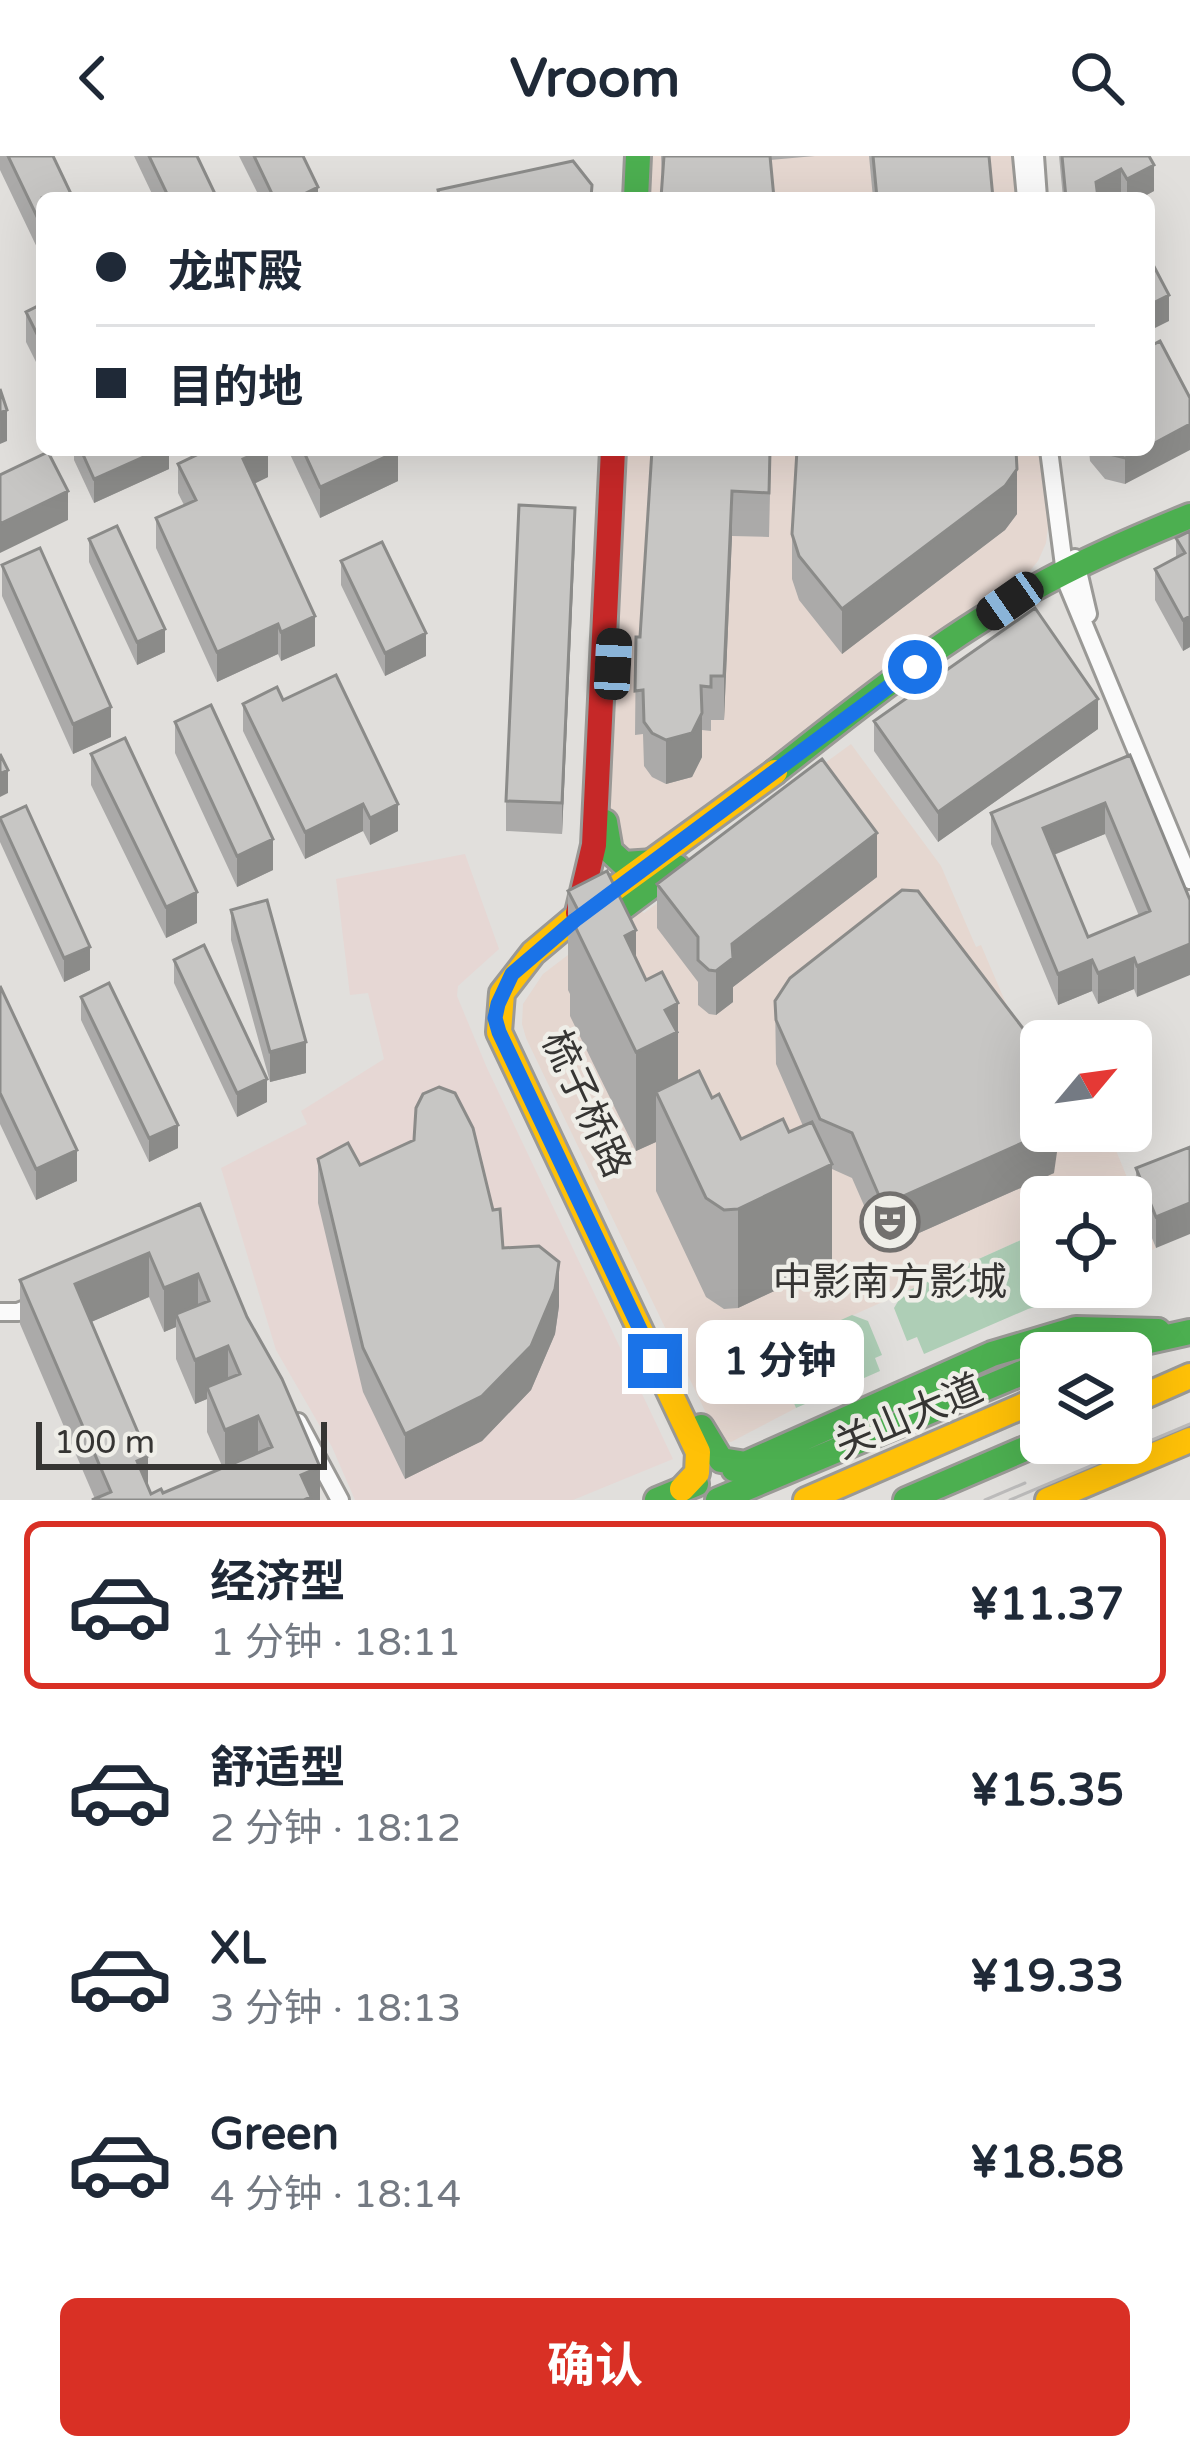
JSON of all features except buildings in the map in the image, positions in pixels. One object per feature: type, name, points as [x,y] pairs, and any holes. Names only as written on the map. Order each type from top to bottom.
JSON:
[{"type":"main road","points":[[624,192],[626,156]]},
{"type":"main road","points":[[636,192],[638,156]]},
{"type":"main road","points":[[575,920],[595,845],[613,456]]},
{"type":"main road","points":[[623,456],[605,835],[610,851],[624,864],[656,862]]},
{"type":"main road","name":"梳子桥路","points":[[746,1464],[721,1460],[712,1450],[648,1319],[515,1040],[510,1015],[518,988],[534,969],[787,784],[807,763],[920,676],[1071,574],[1136,538],[1190,516]]},
{"type":"main road","name":"梳子桥路","points":[[682,1490],[701,1468],[698,1452],[495,1018],[512,974],[575,920],[915,667],[1010,601],[1071,574]]},
{"type":"main road","points":[[657,1500],[1013,1348],[1076,1329],[1190,1332]]},
{"type":"main road","points":[[1152,1340],[1190,1332]]},
{"type":"main road","points":[[1152,1349],[1190,1332]]},
{"type":"main road","points":[[718,1500],[1020,1375]]},
{"type":"main road","points":[[1152,1393],[1190,1376]]},
{"type":"main road","name":"关山大道","points":[[806,1500],[1020,1407]]},
{"type":"main road","points":[[1048,1500],[1190,1440]]},
{"type":"main road","name":"关山大道","points":[[906,1500],[1020,1451]]},
{"type":"street","points":[[1022,156],[1025,192]]},
{"type":"street","points":[[1034,156],[1037,192]]},
{"type":"street","points":[[1050,456],[1071,574],[1093,654],[1190,880]]},
{"type":"street","points":[[1061,456],[1071,574],[1190,856]]},
{"type":"street","points":[[0,1312],[18,1312],[60,1294]]},
{"type":"street","points":[[293,1414],[340,1500]]},
{"type":"shaded area","points":[[643,156],[1017,156],[1020,192],[641,192]]},
{"type":"shaded area","points":[[628,456],[1044,456],[1049,518],[1046,543],[1024,578],[644,857],[630,857],[609,832]]},
{"type":"shaded area","points":[[851,744],[941,866],[1020,1036],[1020,1152],[1117,1152],[1126,1176],[1020,1176],[1020,1240],[773,1351],[796,1408],[731,1442],[719,1440],[526,1038],[523,1004],[543,974],[631,907],[644,913],[808,791],[814,771]]},
{"type":"shaded area","points":[[465,854],[499,949],[458,986],[457,996],[673,1459],[573,1500],[355,1500],[332,1447],[276,1350],[221,1168],[307,1124],[301,1111],[384,1059],[368,993],[350,995],[336,879]]},
{"type":"green space","points":[[1020,1240],[1020,1308],[1031,1308],[924,1354],[917,1337],[907,1341],[894,1308],[903,1293]]},
{"type":"green space","points":[[852,1315],[868,1321],[882,1355],[875,1358],[880,1371],[796,1408],[772,1351]]},
{"type":"tram line","points":[[1010,1500],[1190,1424]]},
{"type":"tram line","points":[[985,1500],[1025,1483]]},
{"type":"traffic: fast","points":[[636,192],[638,156]]},
{"type":"traffic: fast","points":[[775,772],[899,676],[997,610],[1089,560],[1190,516]]},
{"type":"traffic: fast","points":[[605,822],[610,851],[624,864],[654,862]]},
{"type":"traffic: fast","points":[[599,925],[677,867]]},
{"type":"traffic: fast","points":[[734,1469],[992,1354],[1076,1329],[1158,1331]]},
{"type":"traffic: fast","points":[[1152,1340],[1190,1332]]},
{"type":"traffic: fast","points":[[718,1500],[1020,1374]]},
{"type":"traffic: fast","points":[[701,1427],[721,1460],[746,1464]]},
{"type":"traffic: fast","points":[[906,1500],[1020,1451]]},
{"type":"traffic: fast","points":[[657,1500],[696,1484]]},
{"type":"traffic: slow","points":[[682,1489],[697,1473],[698,1452],[499,1032],[502,993],[533,953],[577,916],[775,772]]},
{"type":"traffic: slow","points":[[1152,1393],[1190,1376]]},
{"type":"traffic: slow","points":[[806,1500],[1020,1407]]},
{"type":"traffic: slow","points":[[1048,1500],[1190,1440]]},
{"type":"traffic: jam","points":[[578,913],[594,845],[613,456]]},
{"type":"place","name":"中影南方影城","points":[[890,1222]]},
{"type":"route","points":[[655,1361],[499,1032],[495,1018],[503,990],[512,974],[575,920],[915,667]]}]
